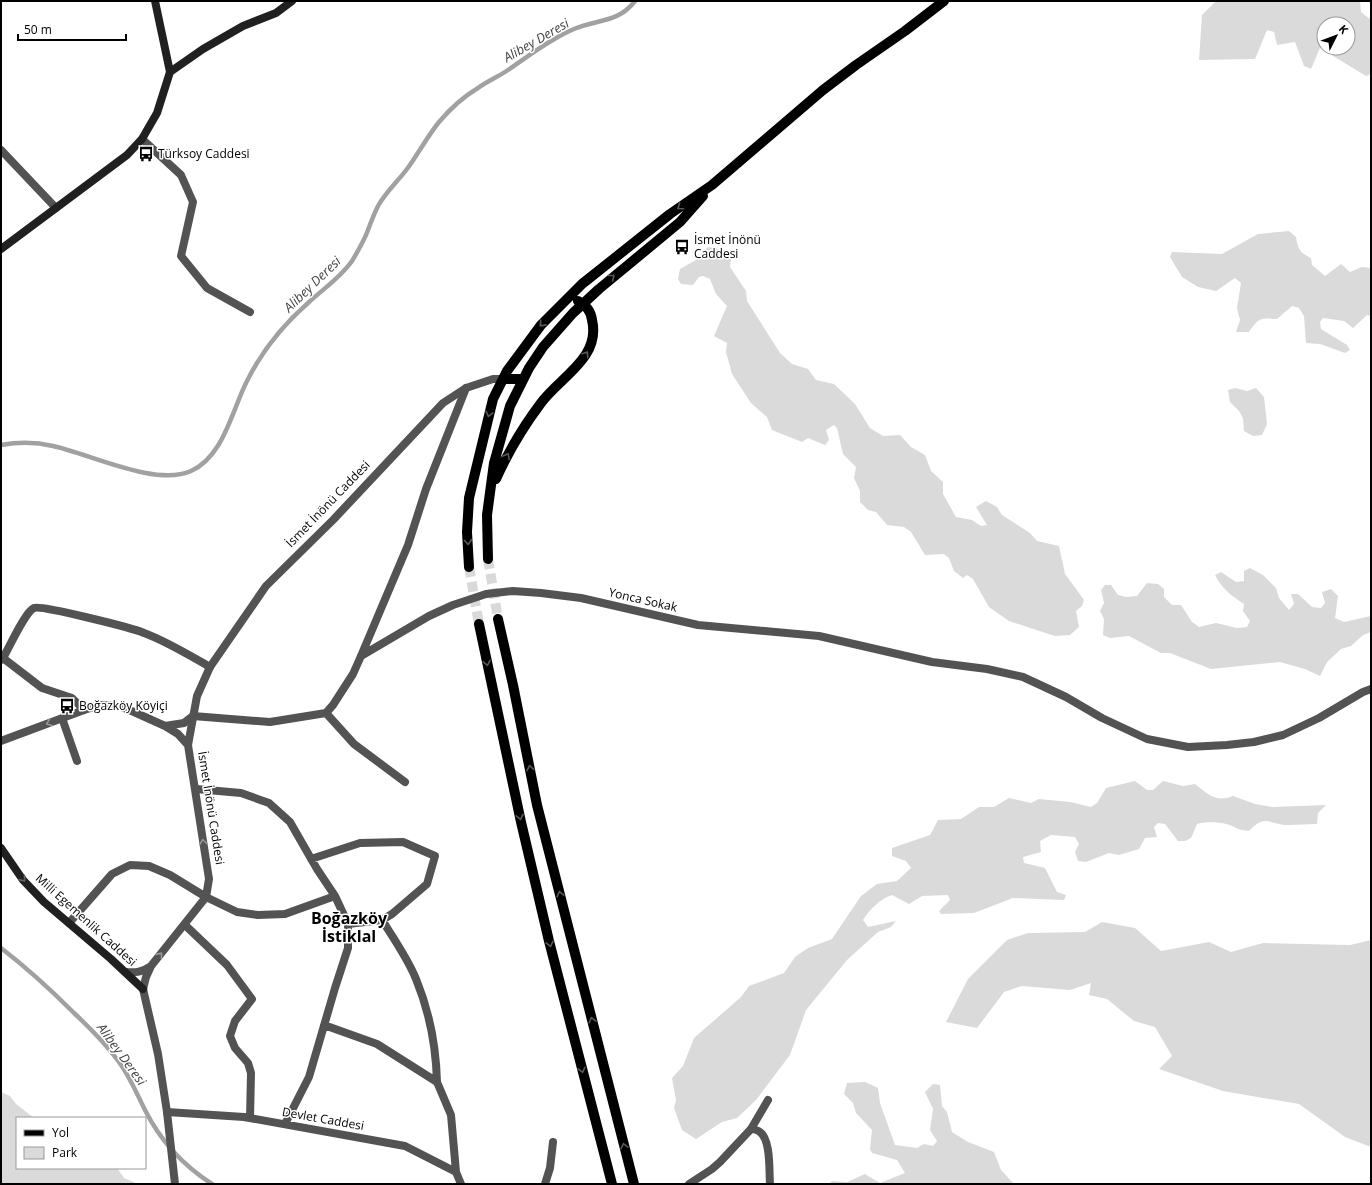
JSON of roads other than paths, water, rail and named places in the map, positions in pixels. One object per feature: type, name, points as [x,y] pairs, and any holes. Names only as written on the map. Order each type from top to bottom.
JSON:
[{"type":"main road","points":[[1,249],[126,155],[142,139],[157,112],[170,72],[155,1]]},
{"type":"main road","points":[[170,72],[203,49],[243,26],[276,13],[291,1]]},
{"type":"main road","points":[[469,567],[467,532],[469,498],[493,399],[503,378],[518,354],[541,325],[582,284],[664,219],[712,185],[823,90],[944,1]]},
{"type":"main road","points":[[488,559],[487,515],[494,463],[510,406],[523,379],[544,347],[583,303],[680,222],[712,185]]},
{"type":"main road","points":[[490,491],[502,466],[529,420],[550,392],[578,366],[590,348],[594,330],[591,314],[583,303],[570,296]]},
{"type":"main road","points":[[503,378],[523,379]]},
{"type":"main road","points":[[498,619],[537,805],[634,1184]]},
{"type":"main road","points":[[479,624],[522,830],[612,1184]]},
{"type":"main road","name":"Milli Egemenlik Caddesi","points":[[1,848],[23,880],[44,902],[126,972],[143,989]]},
{"type":"street","points":[[142,139],[181,175],[192,202],[181,256],[207,288],[250,312]]},
{"type":"street","points":[[1,150],[56,208]]},
{"type":"street","name":"İsmet İnönü Caddesi","points":[[143,989],[151,966],[206,897],[209,879],[188,745],[197,696],[210,666],[266,586],[333,520],[443,403],[466,388],[493,379],[503,378]]},
{"type":"street","points":[[164,726],[184,723],[193,716],[270,722],[326,713],[333,706],[353,674],[408,545],[426,489],[466,388]]},
{"type":"street","name":"Yonca Sokak","points":[[361,656],[428,616],[453,605],[486,594],[513,591],[581,598],[698,626],[819,636],[932,662],[987,669],[1023,677],[1066,697],[1102,718],[1147,739],[1188,747],[1254,742],[1283,735],[1319,718],[1363,692],[1371,689]]},
{"type":"street","points":[[84,710],[72,698],[42,688],[2,659],[32,609],[38,607],[69,613],[144,632],[210,666]]},
{"type":"street","points":[[1,741],[101,705],[119,706],[134,712],[178,734],[188,745]]},
{"type":"street","points":[[326,713],[354,744],[405,782]]},
{"type":"street","points":[[62,718],[77,761]]},
{"type":"street","points":[[196,789],[241,793],[269,803],[290,822],[311,859],[335,896],[348,924],[348,948],[334,988],[309,1077],[285,1124]]},
{"type":"street","points":[[311,859],[360,843],[403,842],[435,856],[427,884],[392,914],[382,920],[348,924]]},
{"type":"street","points":[[69,923],[112,874],[130,865],[149,866],[170,875],[206,897],[237,912],[258,915],[285,914],[335,896]]},
{"type":"street","points":[[382,920],[416,978],[429,1014],[436,1053],[437,1082],[451,1115],[456,1172],[461,1184]]},
{"type":"street","points":[[185,925],[227,965],[252,999],[235,1021],[230,1036],[235,1048],[248,1063],[251,1073],[250,1118]]},
{"type":"street","points":[[126,972],[142,972],[151,966]]},
{"type":"street","points":[[143,989],[158,1054],[167,1112],[175,1184]]},
{"type":"street","points":[[324,1025],[377,1044],[437,1082]]},
{"type":"street","points":[[689,1184],[712,1169],[751,1129],[768,1100]]},
{"type":"street","name":"Devlet Caddesi","points":[[167,1112],[250,1118],[405,1146],[456,1172]]},
{"type":"street","points":[[751,1129],[760,1132],[766,1142],[769,1156],[770,1184]]},
{"type":"street","points":[[545,1184],[550,1168],[553,1142]]},
{"type":"waterway","name":"Alibey Deresi","points":[[1,445],[14,443],[47,445],[68,450],[123,468],[160,475],[177,475],[191,471],[202,464],[212,455],[219,444],[247,381],[259,359],[290,320],[337,278],[352,261],[363,242],[381,201],[407,169],[443,117],[467,95],[548,43],[574,29],[615,17],[622,13],[635,1]]},
{"type":"waterway","name":"Alibey Deresi","points":[[1,948],[48,988],[86,1024],[114,1055],[130,1080],[151,1121],[165,1142],[182,1161],[212,1184]]},
{"type":"tunnel","points":[[488,559],[498,619]]},
{"type":"tunnel","points":[[469,567],[479,624]]},
{"type":"place","name":"Türksoy Caddesi","points":[[146,154]]},
{"type":"place","name":"İsmet İnönü Caddesi","points":[[682,247]]},
{"type":"place","name":"Boğazköy Köyiçi","points":[[67,706]]},
{"type":"district","name":"Boğazköy İstiklal","points":[[349,927]]}]
